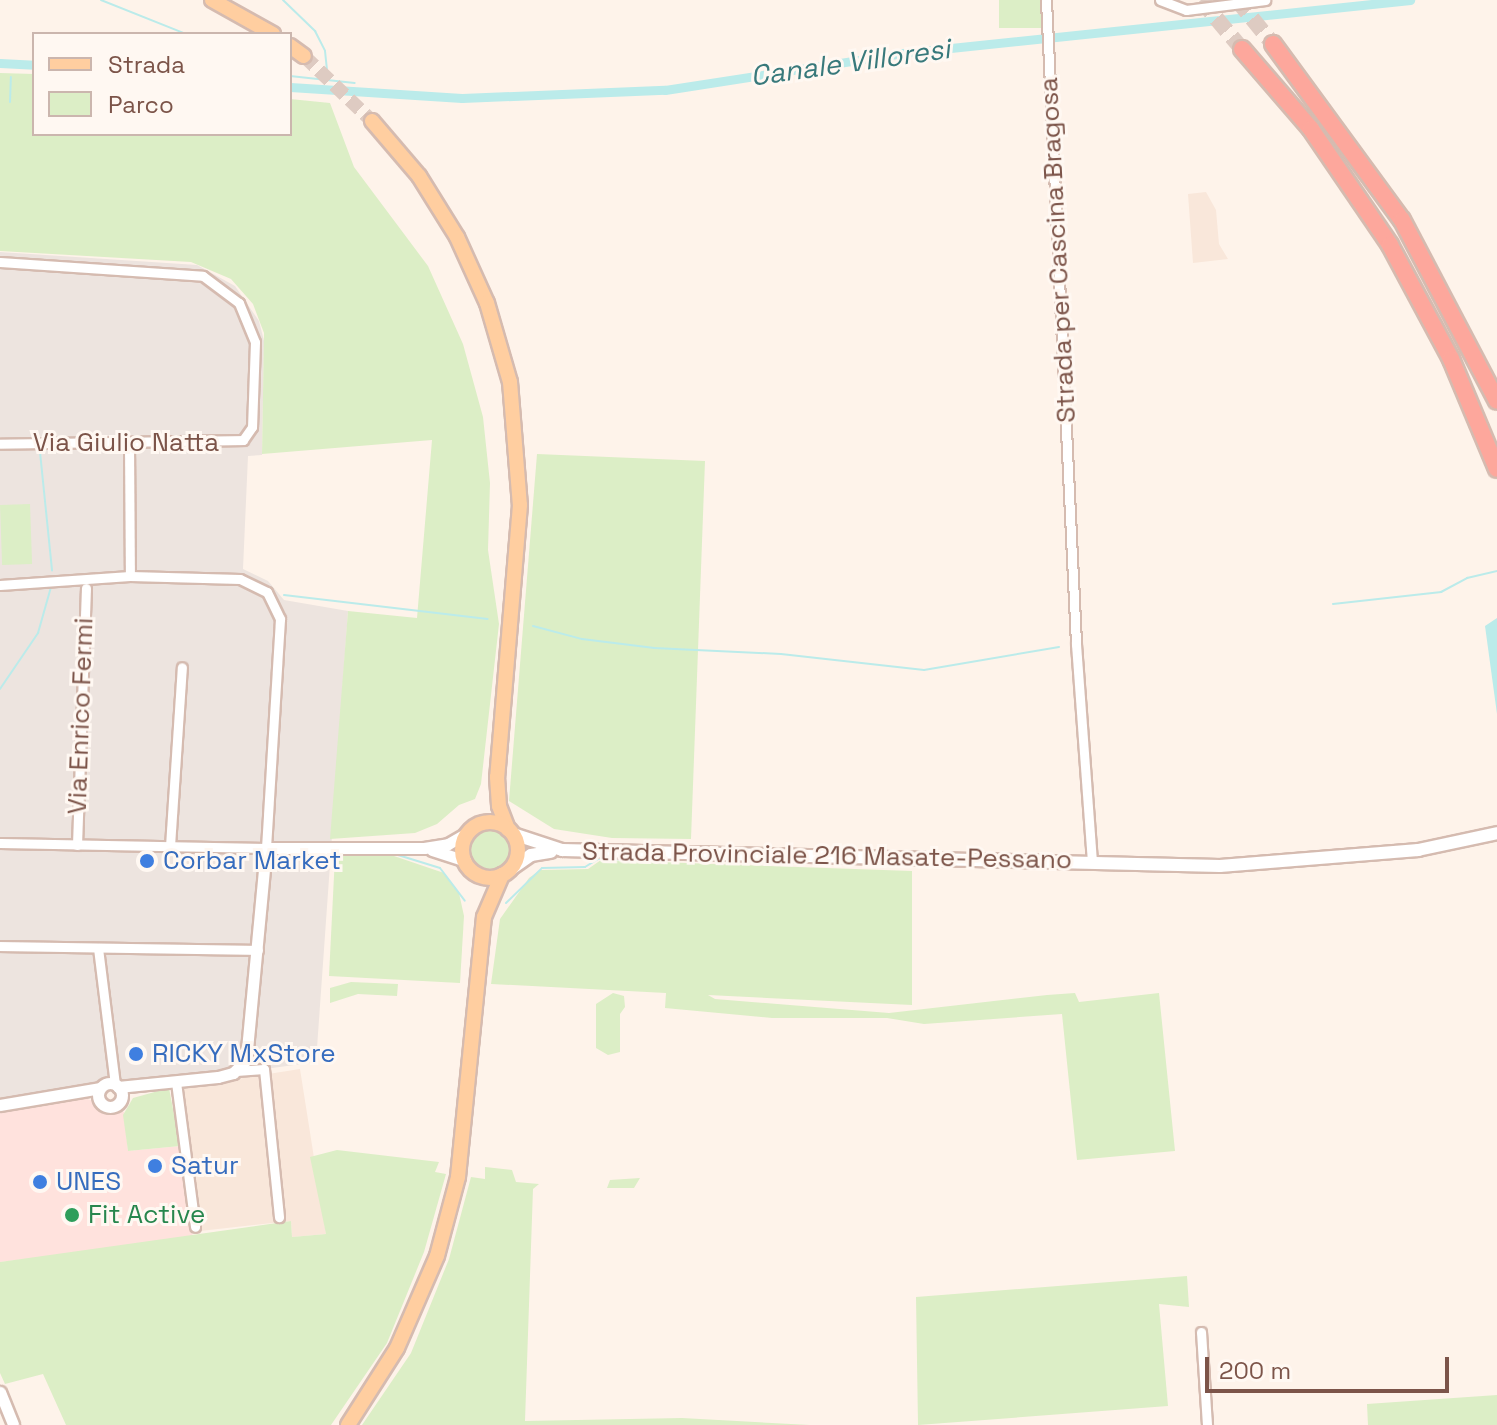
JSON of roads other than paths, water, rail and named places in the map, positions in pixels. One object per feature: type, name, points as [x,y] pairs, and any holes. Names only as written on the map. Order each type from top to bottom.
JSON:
[{"type":"highway","points":[[1273,44],[1402,220],[1451,306],[1497,401]]},
{"type":"highway","points":[[1242,49],[1311,129],[1390,245],[1446,350],[1497,469]]},
{"type":"main road","points":[[212,0],[269,32]]},
{"type":"main road","points":[[292,47],[304,56]]},
{"type":"main road","points":[[372,121],[425,184],[467,255],[494,322],[512,392],[520,495],[497,777],[498,803],[518,851],[484,917]]},
{"type":"main road","points":[[348,1425],[418,1305],[449,1211],[464,1124],[484,917],[481,890],[468,866],[463,846],[497,777]]},
{"type":"main road","points":[[472,830],[490,823],[562,850]]},
{"type":"main road","name":"Strada Provinciale 216 Masate-Pessano","points":[[562,850],[1243,865],[1418,850],[1497,833]]},
{"type":"main road","points":[[468,866],[487,877],[506,872],[533,854],[562,850]]},
{"type":"street","name":"Strada per Cascina Bragosa","points":[[1046,0],[1067,455],[1092,862]]},
{"type":"street","points":[[1160,0],[1186,10],[1265,0]]},
{"type":"street","name":"Via Giulio Natta","points":[[0,262],[189,273],[216,283],[239,303],[255,342],[249,434],[231,443],[0,444]]},
{"type":"street","points":[[129,443],[130,576]]},
{"type":"street","points":[[0,585],[130,576],[240,579],[267,592],[280,619],[266,848],[250,1049],[236,1071]]},
{"type":"street","name":"Via Enrico Fermi","points":[[77,845],[86,588]]},
{"type":"street","points":[[170,846],[182,667]]},
{"type":"street","points":[[0,843],[424,848],[448,844],[472,830]]},
{"type":"street","points":[[424,848],[468,866]]},
{"type":"street","points":[[0,946],[258,950]]},
{"type":"street","points":[[73,1095],[112,1107],[98,948]]},
{"type":"street","points":[[0,1105],[73,1095],[111,1086],[141,1086],[264,1069],[279,1217]]},
{"type":"street","points":[[176,1082],[195,1227]]},
{"type":"street","points":[[100,1103],[111,1086]]},
{"type":"street","points":[[1201,1332],[1207,1425]]},
{"type":"street","points":[[0,1392],[13,1425]]},
{"type":"water","points":[[1497,618],[1497,714],[1485,626]]},
{"type":"waterway","points":[[101,0],[181,32]]},
{"type":"waterway","points":[[283,0],[315,31],[325,51],[328,80]]},
{"type":"waterway","name":"Canale Villoresi","points":[[292,87],[462,98],[665,90],[903,53],[1410,0]]},
{"type":"waterway","name":"Canale Villoresi","points":[[0,63],[32,65]]},
{"type":"waterway","points":[[292,76],[355,83]]},
{"type":"waterway","points":[[10,102],[11,77]]},
{"type":"waterway","points":[[40,452],[52,570]]},
{"type":"waterway","points":[[1333,604],[1441,592],[1467,578],[1497,571]]},
{"type":"waterway","points":[[0,689],[38,633],[51,587]]},
{"type":"waterway","points":[[284,595],[488,619]]},
{"type":"waterway","points":[[533,626],[582,639],[654,648],[781,654],[924,670],[1059,647]]},
{"type":"waterway","points":[[398,855],[440,868],[465,901]]},
{"type":"waterway","points":[[506,903],[542,868],[585,867],[598,859],[670,860]]},
{"type":"tunnel","points":[[1201,0],[1242,49]]},
{"type":"tunnel","points":[[1237,0],[1273,44]]},
{"type":"tunnel","points":[[304,56],[372,121]]},
{"type":"place","name":"Corbar Market","points":[[147,861]]},
{"type":"place","name":"RICKY MxStore","points":[[136,1054]]},
{"type":"place","name":"Satur","points":[[155,1166]]},
{"type":"place","name":"UNES","points":[[40,1182]]},
{"type":"place","name":"Fit Active","points":[[72,1215]]}]
